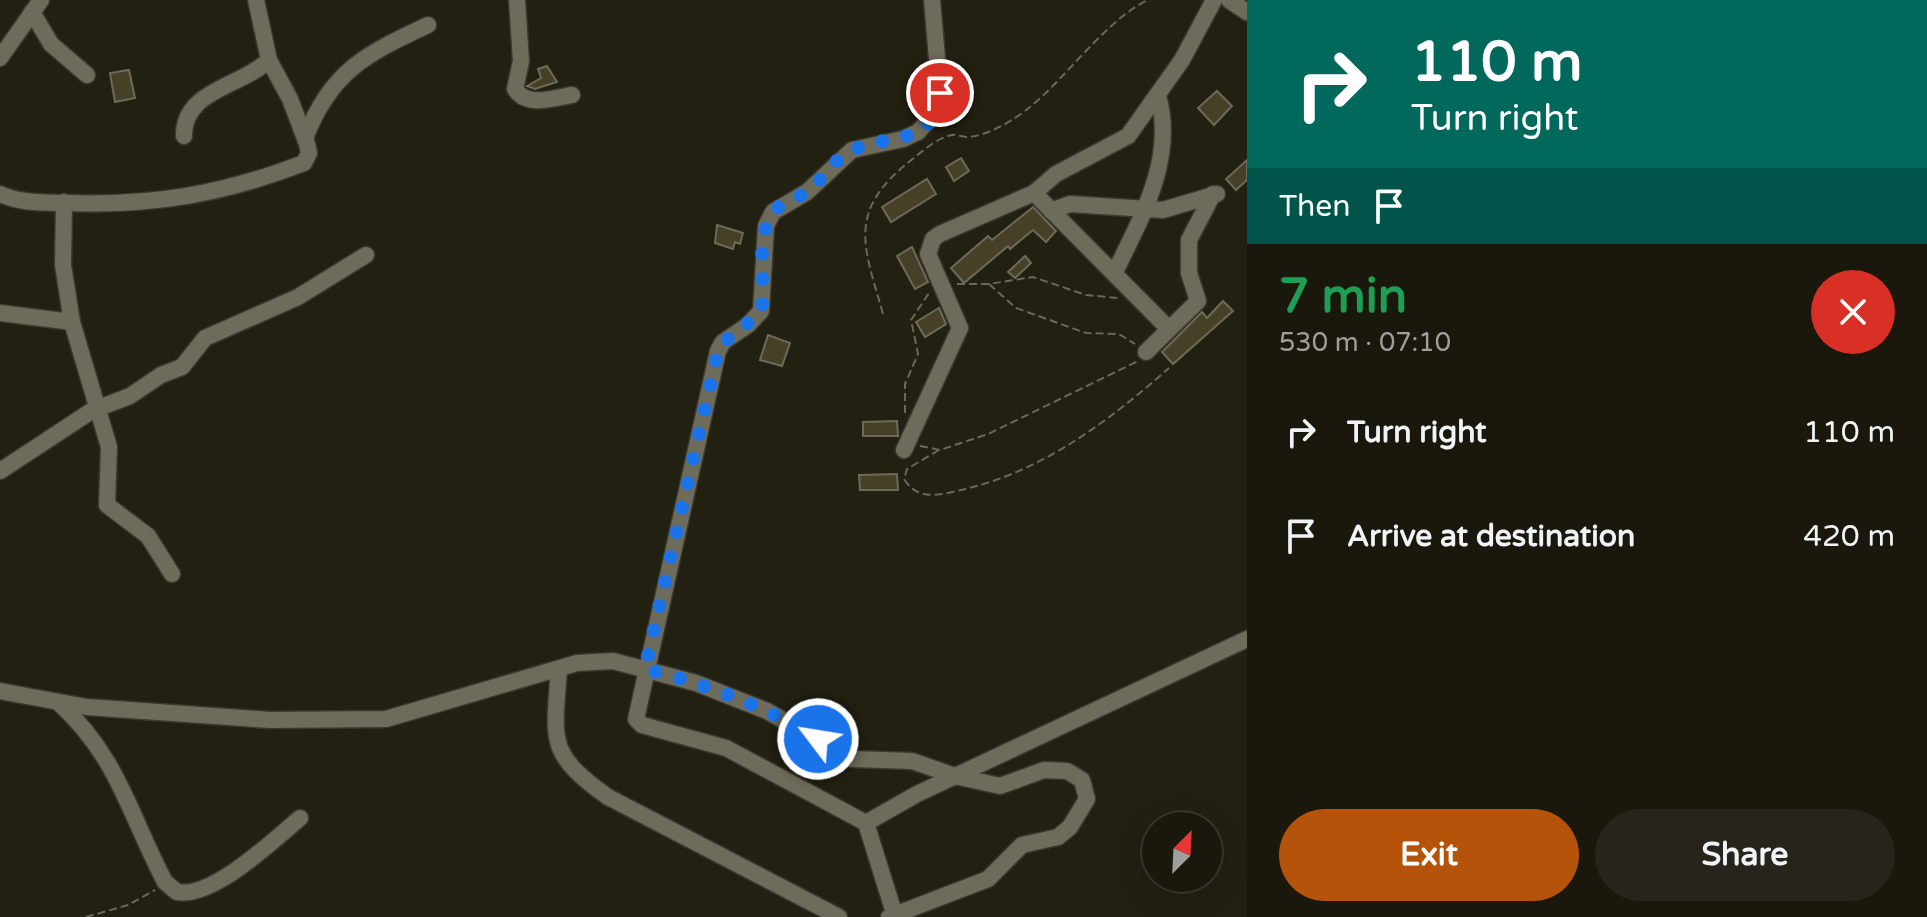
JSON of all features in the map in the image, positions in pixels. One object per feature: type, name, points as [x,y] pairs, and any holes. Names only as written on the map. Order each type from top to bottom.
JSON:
[{"type":"street","points":[[0,194],[28,203],[179,200],[259,181],[304,163],[309,153],[305,138],[290,99],[269,60],[256,0]]},
{"type":"street","points":[[517,0],[521,61],[515,89],[519,96],[534,101],[572,95]]},
{"type":"street","points":[[0,691],[59,703],[270,720],[386,719],[593,660],[645,669],[696,683],[767,711],[852,759],[912,761],[955,776],[1000,786],[1044,770],[1067,771],[1082,780],[1087,799],[1070,827],[1058,837],[1022,845],[988,879],[892,916],[866,823],[738,754],[638,722],[645,669],[718,351],[723,342],[748,325],[761,311],[766,226],[783,204],[807,192],[852,150],[903,139],[928,123],[935,113],[940,93],[932,0]]},
{"type":"street","points":[[906,446],[960,328],[928,254],[933,239],[954,226],[1034,193],[1069,166],[1128,136],[1158,96],[1214,0]]},
{"type":"street","points":[[1229,0],[1247,12]]},
{"type":"street","points":[[0,58],[37,6]]},
{"type":"street","points":[[37,6],[51,44],[87,75]]},
{"type":"street","points":[[305,138],[319,106],[348,68],[428,25]]},
{"type":"street","points":[[184,136],[184,121],[191,107],[269,60]]},
{"type":"street","points":[[1115,272],[1145,210],[1159,164],[1162,124],[1158,96]]},
{"type":"street","points":[[1034,193],[1169,329]]},
{"type":"street","points":[[1051,211],[1070,204],[1163,210],[1217,194],[1189,240],[1189,273],[1198,301],[1146,352]]},
{"type":"street","points":[[64,202],[63,265],[72,322],[109,447],[107,505],[148,536],[172,574]]},
{"type":"street","points":[[0,471],[96,409],[130,396],[161,375],[182,367],[205,338],[290,301],[366,255]]},
{"type":"street","points":[[0,313],[72,322]]},
{"type":"street","points":[[866,823],[887,809],[955,776],[1247,639]]},
{"type":"street","points":[[559,669],[556,736],[562,758],[578,775],[608,797],[839,917]]},
{"type":"street","points":[[59,703],[102,750],[124,789],[165,882],[183,893],[197,890],[252,858],[300,818]]},
{"type":"path","points":[[883,314],[864,236],[870,206],[885,186],[905,165],[940,140],[952,135],[972,137],[1011,121],[1041,98],[1087,50],[1148,0]]},
{"type":"path","points":[[905,413],[905,384],[918,354],[911,320],[938,281],[968,286],[1033,277],[1086,295],[1139,298]]},
{"type":"path","points":[[989,284],[1016,308],[1086,333],[1119,334],[1146,352],[1120,372],[988,434],[940,450],[907,469],[904,479],[907,485],[934,496],[994,482],[1028,467],[1109,418],[1169,368]]},
{"type":"path","points":[[906,446],[940,450]]},
{"type":"path","points":[[86,917],[128,905],[165,882]]},
{"type":"building","points":[[547,66],[557,82],[535,89],[527,86],[541,78],[538,69]]},
{"type":"building","points":[[129,70],[135,98],[115,102],[110,73]]},
{"type":"building","points":[[1217,91],[1232,106],[1214,125],[1198,108]]},
{"type":"building","points":[[961,158],[969,171],[954,181],[946,167]]},
{"type":"building","points":[[1247,160],[1247,180],[1236,190],[1226,179]]},
{"type":"building","points":[[927,179],[936,194],[891,222],[882,207]]},
{"type":"building","points":[[1033,207],[1056,231],[1046,242],[1033,230],[1010,249],[1008,246],[964,283],[951,268],[988,236],[992,240]]},
{"type":"building","points":[[717,225],[743,233],[740,244],[735,242],[733,249],[715,243]]},
{"type":"building","points":[[912,247],[928,282],[915,289],[897,256]]},
{"type":"building","points":[[1025,256],[1031,263],[1015,278],[1008,272]]},
{"type":"building","points":[[1223,301],[1233,311],[1173,364],[1162,352],[1202,312],[1207,318]]},
{"type":"building","points":[[939,308],[946,324],[925,337],[916,322]]},
{"type":"building","points":[[768,335],[790,343],[782,366],[760,360]]},
{"type":"building","points":[[897,421],[898,436],[863,436],[863,422]]},
{"type":"building","points":[[897,474],[898,490],[860,490],[859,475]]},
{"type":"route","points":[[818,739],[767,711],[696,683],[645,669],[718,351],[723,342],[741,331],[761,311],[766,226],[773,212],[807,192],[852,150],[903,139],[918,132],[935,113],[940,93]]}]
